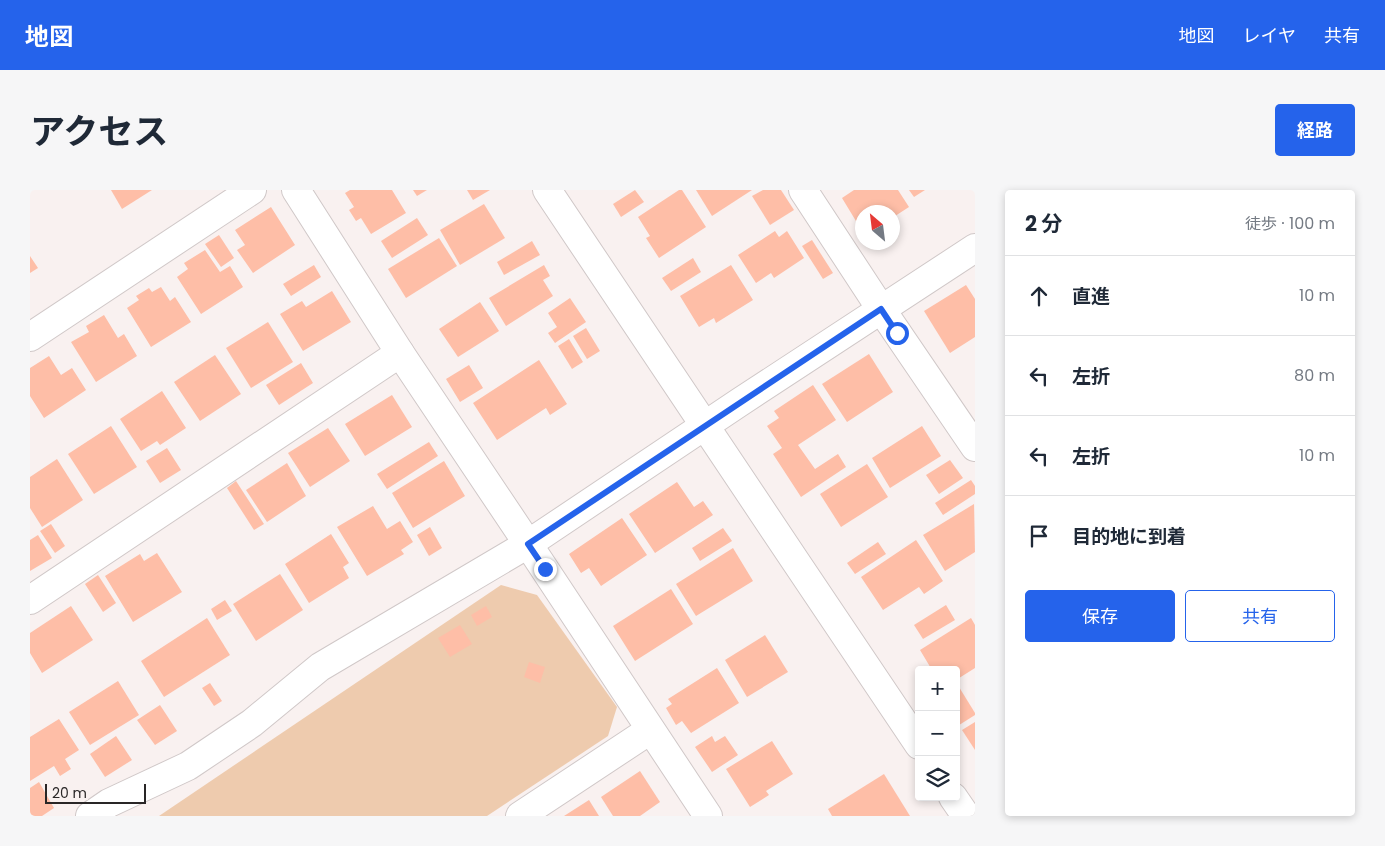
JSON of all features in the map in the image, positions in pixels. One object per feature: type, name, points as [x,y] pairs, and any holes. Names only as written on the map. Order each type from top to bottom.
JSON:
[{"type":"street","points":[[30,337],[252,190]]},
{"type":"street","points":[[296,190],[400,352],[708,816]]},
{"type":"street","points":[[548,190],[674,382],[915,739]]},
{"type":"street","points":[[803,190],[975,447]]},
{"type":"street","points":[[90,816],[109,804],[188,766],[252,723],[320,667],[528,544],[975,248]]},
{"type":"street","points":[[30,600],[400,352]]},
{"type":"street","points":[[520,816],[650,730]]},
{"type":"street","points":[[957,801],[966,816]]},
{"type":"shaded area","points":[[501,585],[537,595],[617,707],[608,736],[487,816],[159,816]]},
{"type":"building","points":[[111,190],[152,190],[122,209]]},
{"type":"building","points":[[350,190],[392,190],[406,213],[371,234],[361,218],[356,221],[349,210],[354,207],[345,193]]},
{"type":"building","points":[[413,190],[427,190],[417,196]]},
{"type":"building","points":[[467,190],[490,190],[473,200]]},
{"type":"building","points":[[635,190],[644,202],[621,217],[613,204]]},
{"type":"building","points":[[679,190],[682,190],[706,227],[659,258],[646,238],[650,236],[638,217]]},
{"type":"building","points":[[696,190],[752,190],[712,216]]},
{"type":"building","points":[[763,190],[781,190],[794,210],[770,225],[752,196]]},
{"type":"building","points":[[854,190],[898,190],[909,207],[900,213],[900,205],[855,205],[855,219],[842,198]]},
{"type":"building","points":[[909,190],[925,190],[914,197]]},
{"type":"building","points":[[484,204],[505,238],[460,265],[440,230]]},
{"type":"building","points":[[271,207],[295,245],[253,273],[237,250],[245,245],[235,230]]},
{"type":"building","points":[[417,218],[428,235],[392,258],[381,241]]},
{"type":"building","points":[[775,231],[779,237],[787,231],[804,258],[774,278],[771,273],[756,283],[738,255]]},
{"type":"building","points":[[219,235],[234,258],[221,267],[205,244]]},
{"type":"building","points":[[439,238],[457,266],[406,298],[388,269]]},
{"type":"building","points":[[812,240],[833,273],[823,279],[802,246]]},
{"type":"building","points":[[532,241],[540,255],[504,275],[497,262]]},
{"type":"building","points":[[205,250],[220,272],[230,266],[243,287],[201,314],[177,277],[188,269],[184,263]]},
{"type":"building","points":[[30,256],[38,268],[30,273]]},
{"type":"building","points":[[693,258],[701,272],[671,291],[662,278]]},
{"type":"building","points":[[314,265],[321,277],[291,296],[283,284]]},
{"type":"building","points":[[544,265],[550,276],[543,280],[553,296],[506,326],[489,298]]},
{"type":"building","points":[[731,265],[753,300],[716,323],[714,318],[699,327],[680,296]]},
{"type":"building","points":[[966,285],[975,299],[975,337],[950,353],[924,311]]},
{"type":"building","points":[[161,287],[170,301],[175,297],[191,322],[151,347],[127,308],[139,300],[136,296],[149,288],[152,292]]},
{"type":"building","points":[[332,291],[351,322],[303,351],[280,314],[302,301],[306,307]]},
{"type":"building","points":[[570,298],[586,322],[555,343],[548,333],[557,327],[548,313]]},
{"type":"building","points":[[480,302],[499,331],[458,357],[439,329]]},
{"type":"building","points":[[104,315],[118,338],[124,334],[137,356],[96,382],[71,342],[89,332],[86,326]]},
{"type":"building","points":[[268,322],[293,362],[251,388],[226,348]]},
{"type":"building","points":[[586,328],[600,351],[587,359],[573,336]]},
{"type":"building","points":[[569,339],[583,362],[572,369],[558,346]]},
{"type":"building","points":[[869,354],[893,392],[847,422],[822,384]]},
{"type":"building","points":[[215,355],[241,394],[200,421],[174,382]]},
{"type":"building","points":[[49,356],[61,375],[72,368],[86,390],[44,418],[30,396],[30,368]]},
{"type":"building","points":[[539,360],[567,404],[550,415],[546,408],[497,440],[473,403]]},
{"type":"building","points":[[301,363],[313,383],[279,405],[266,385]]},
{"type":"building","points":[[469,365],[483,388],[460,402],[446,379]]},
{"type":"building","points":[[813,385],[836,420],[798,445],[815,469],[838,454],[846,467],[801,497],[773,454],[782,448],[767,426],[779,418],[774,411]]},
{"type":"building","points":[[162,391],[186,428],[160,445],[157,441],[141,451],[120,419]]},
{"type":"building","points":[[392,395],[412,427],[365,456],[345,424]]},
{"type":"building","points":[[111,426],[137,467],[94,494],[68,454]]},
{"type":"building","points":[[922,426],[941,456],[890,488],[872,458]]},
{"type":"building","points":[[328,428],[350,461],[310,487],[288,453]]},
{"type":"building","points":[[429,442],[438,456],[387,489],[377,474]]},
{"type":"building","points":[[167,448],[181,470],[160,483],[146,461]]},
{"type":"building","points":[[57,459],[83,500],[42,527],[30,508],[30,477]]},
{"type":"building","points":[[950,460],[963,478],[939,494],[926,475]]},
{"type":"building","points":[[444,461],[465,496],[413,528],[392,493]]},
{"type":"building","points":[[287,463],[306,496],[267,522],[246,490]]},
{"type":"building","points":[[867,464],[888,497],[841,527],[820,494]]},
{"type":"building","points":[[971,480],[975,486],[975,494],[943,515],[935,503]]},
{"type":"building","points":[[236,481],[264,524],[254,530],[227,488]]},
{"type":"building","points":[[677,482],[694,507],[703,501],[713,515],[655,553],[629,514]]},
{"type":"building","points":[[974,504],[975,552],[945,571],[923,535]]},
{"type":"building","points":[[373,506],[387,529],[400,521],[413,542],[401,550],[404,554],[367,576],[337,527]]},
{"type":"building","points":[[622,518],[647,555],[601,586],[589,568],[581,573],[569,554]]},
{"type":"building","points":[[51,524],[65,546],[55,553],[40,531]]},
{"type":"building","points":[[430,527],[442,548],[429,556],[417,535]]},
{"type":"building","points":[[723,528],[732,541],[700,561],[692,548]]},
{"type":"building","points":[[331,534],[349,563],[343,567],[349,578],[309,603],[285,564]]},
{"type":"building","points":[[38,535],[52,558],[30,571],[30,540]]},
{"type":"building","points":[[916,540],[943,581],[924,594],[919,587],[883,610],[861,577]]},
{"type":"building","points":[[878,542],[886,554],[855,574],[847,563]]},
{"type":"building","points":[[733,548],[753,581],[696,616],[676,584]]},
{"type":"building","points":[[157,553],[182,592],[133,622],[105,576],[140,554],[144,561]]},
{"type":"building","points":[[280,574],[303,610],[256,641],[233,604]]},
{"type":"building","points":[[98,575],[116,603],[103,612],[85,584]]},
{"type":"building","points":[[671,589],[693,624],[635,661],[613,626]]},
{"type":"building","points":[[225,600],[232,611],[217,620],[211,609]]},
{"type":"building","points":[[946,605],[955,620],[923,639],[914,625]]},
{"type":"building","points":[[71,606],[93,640],[42,673],[30,653],[30,633]]},
{"type":"building","points":[[486,606],[492,617],[477,626],[471,615]]},
{"type":"building","points":[[207,618],[230,655],[164,697],[141,661]]},
{"type":"building","points":[[971,618],[975,625],[975,668],[960,677],[960,666],[930,666],[920,650]]},
{"type":"building","points":[[460,625],[472,644],[450,657],[438,638]]},
{"type":"building","points":[[765,635],[788,672],[747,697],[725,660]]},
{"type":"building","points":[[529,662],[545,667],[540,683],[524,677]]},
{"type":"building","points":[[717,668],[739,703],[691,733],[682,721],[676,725],[666,708],[672,704],[668,699]]},
{"type":"building","points":[[118,681],[139,715],[90,745],[69,712]]},
{"type":"building","points":[[210,683],[222,701],[214,706],[202,688]]},
{"type":"building","points":[[960,689],[975,713],[975,715],[960,724]]},
{"type":"building","points":[[160,705],[177,731],[155,745],[137,720]]},
{"type":"building","points":[[59,719],[79,750],[65,759],[71,769],[60,776],[54,766],[30,781],[30,737]]},
{"type":"building","points":[[975,722],[975,750],[962,730]]},
{"type":"building","points":[[116,736],[132,760],[105,777],[90,754]]},
{"type":"building","points":[[712,736],[715,742],[725,736],[738,755],[712,772],[695,747]]},
{"type":"building","points":[[772,741],[793,774],[766,791],[769,795],[750,807],[726,769]]},
{"type":"building","points":[[640,771],[660,802],[640,816],[613,816],[601,797]]},
{"type":"building","points":[[884,774],[910,816],[832,816],[828,809]]},
{"type":"building","points":[[39,782],[54,808],[42,816],[30,816],[30,788]]},
{"type":"building","points":[[589,800],[599,816],[564,816]]},
{"type":"route","points":[[545,569],[528,544],[881,309],[897,333]]}]
